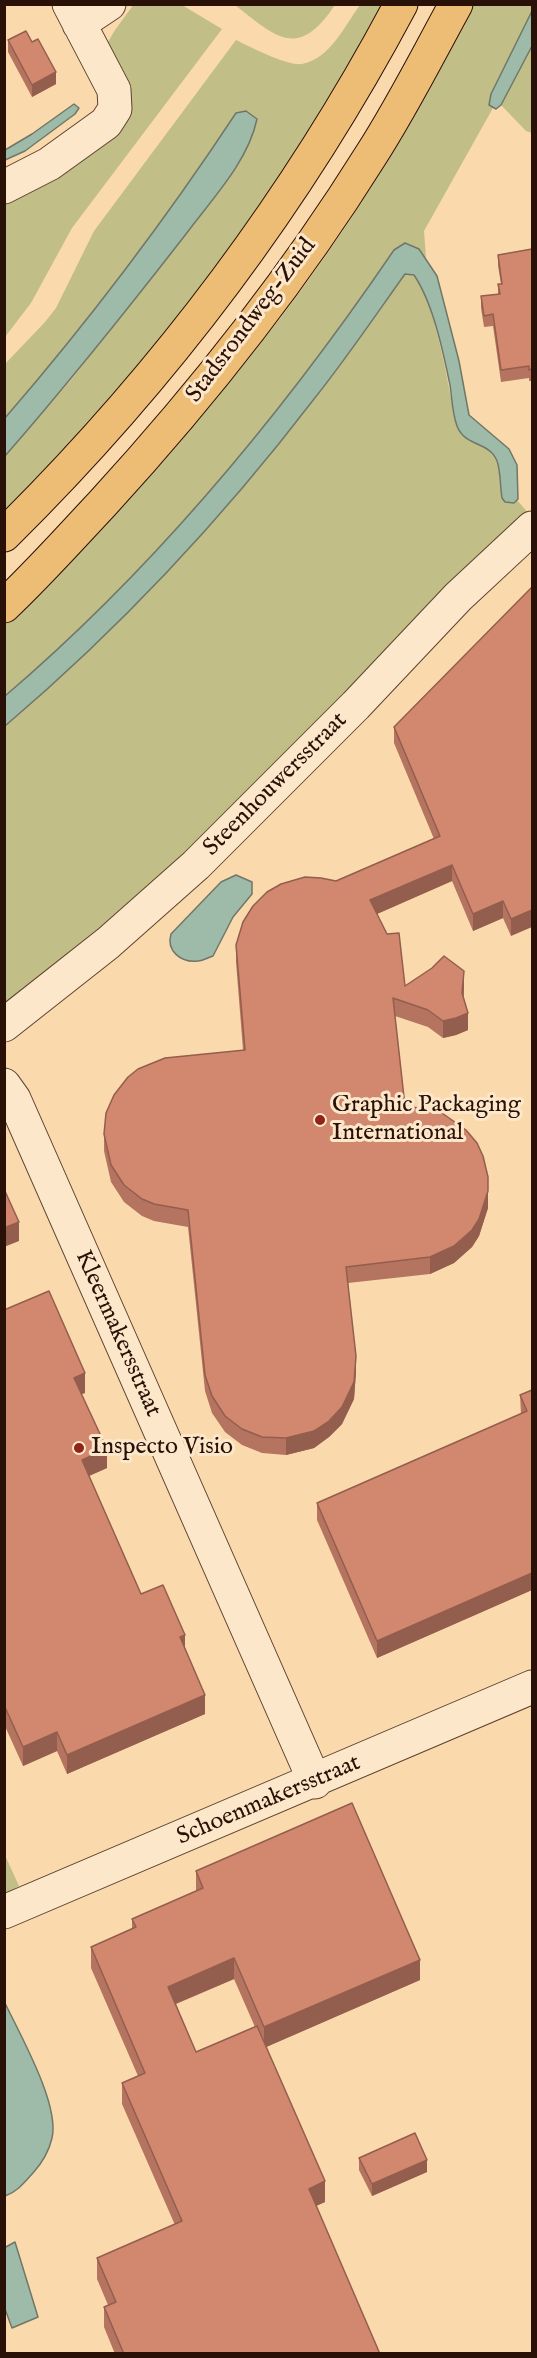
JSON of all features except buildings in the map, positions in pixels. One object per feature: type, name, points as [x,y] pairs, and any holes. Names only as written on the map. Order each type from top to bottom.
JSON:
[{"type":"main road","name":"Stadsrondweg-Zuid","points":[[4,535],[78,460],[135,395],[257,238],[326,136],[402,4]]},
{"type":"main road","name":"Stadsrondweg-Zuid","points":[[4,606],[33,578],[170,427],[232,352],[305,255],[372,154],[456,4]]},
{"type":"street","points":[[4,187],[49,164],[106,123],[115,109],[114,90],[74,14],[109,4]]},
{"type":"street","name":"Steenhouwersstraat","points":[[4,1025],[108,944],[196,865],[348,713],[458,597],[532,528]]},
{"type":"street","name":"Kleermakersstraat","points":[[4,1085],[19,1109],[315,1782]]},
{"type":"street","name":"Schoenmakersstraat","points":[[4,1912],[315,1782],[532,1687]]},
{"type":"shaded area","points":[[134,4],[182,5],[222,29],[72,228],[31,303],[5,337],[5,200],[88,150],[131,109],[130,99],[105,47]]},
{"type":"shaded area","points":[[235,5],[335,5],[310,33],[298,38],[287,38],[263,27]]},
{"type":"shaded area","points":[[360,5],[389,5],[238,247],[116,399],[5,518],[5,456],[71,380],[158,270],[236,113],[182,192],[125,269],[5,418],[5,364],[56,308],[94,231],[236,40],[278,59],[302,64],[312,61],[329,48]]},
{"type":"shaded area","points":[[470,5],[532,5],[532,11],[491,94],[489,105],[493,108],[424,231],[426,258],[419,249],[404,243],[394,250],[352,311],[262,429],[214,486],[165,542],[113,595],[5,696],[5,623],[149,475],[195,423],[282,316],[323,260],[376,179]]},
{"type":"shaded area","points":[[532,11],[532,46],[501,105],[496,109],[489,105],[491,94]]},
{"type":"shaded area","points":[[532,46],[532,133],[526,131],[501,105]]},
{"type":"shaded area","points":[[74,104],[79,108],[75,114],[25,151],[5,160],[5,150]]},
{"type":"shaded area","points":[[246,111],[257,119],[246,150],[228,180],[52,402],[5,456],[5,418],[125,269],[182,192],[236,113]]},
{"type":"shaded area","points":[[405,243],[419,249],[437,276],[459,361],[469,415],[509,449],[517,465],[518,499],[514,503],[505,502],[502,498],[497,461],[488,450],[466,438],[457,426],[444,357],[432,313],[414,275],[405,274],[326,384],[206,529],[89,651],[5,726],[5,696],[60,647],[165,542],[262,429],[352,311],[394,250]]},
{"type":"shaded area","points":[[410,273],[418,281],[432,316],[456,420],[494,457],[499,471],[502,498],[514,503],[517,500],[529,514],[238,808],[5,1013],[4,726],[116,623],[220,513],[316,396],[405,274]]},
{"type":"shaded area","points":[[236,875],[252,882],[252,894],[233,917],[213,956],[192,961],[176,955],[171,946],[171,934],[221,882]]},
{"type":"shaded area","points":[[4,1853],[19,1886],[5,1894],[4,1894]]},
{"type":"shaded area","points":[[4,2001],[37,2069],[50,2107],[53,2124],[51,2143],[42,2161],[20,2187],[5,2196]]},
{"type":"shaded area","points":[[15,2242],[38,2317],[12,2328],[5,2309],[4,2248]]},
{"type":"place","name":"Graphic Packaging International","points":[[320,1120]]},
{"type":"place","name":"Inspecto Visio","points":[[79,1448]]}]
